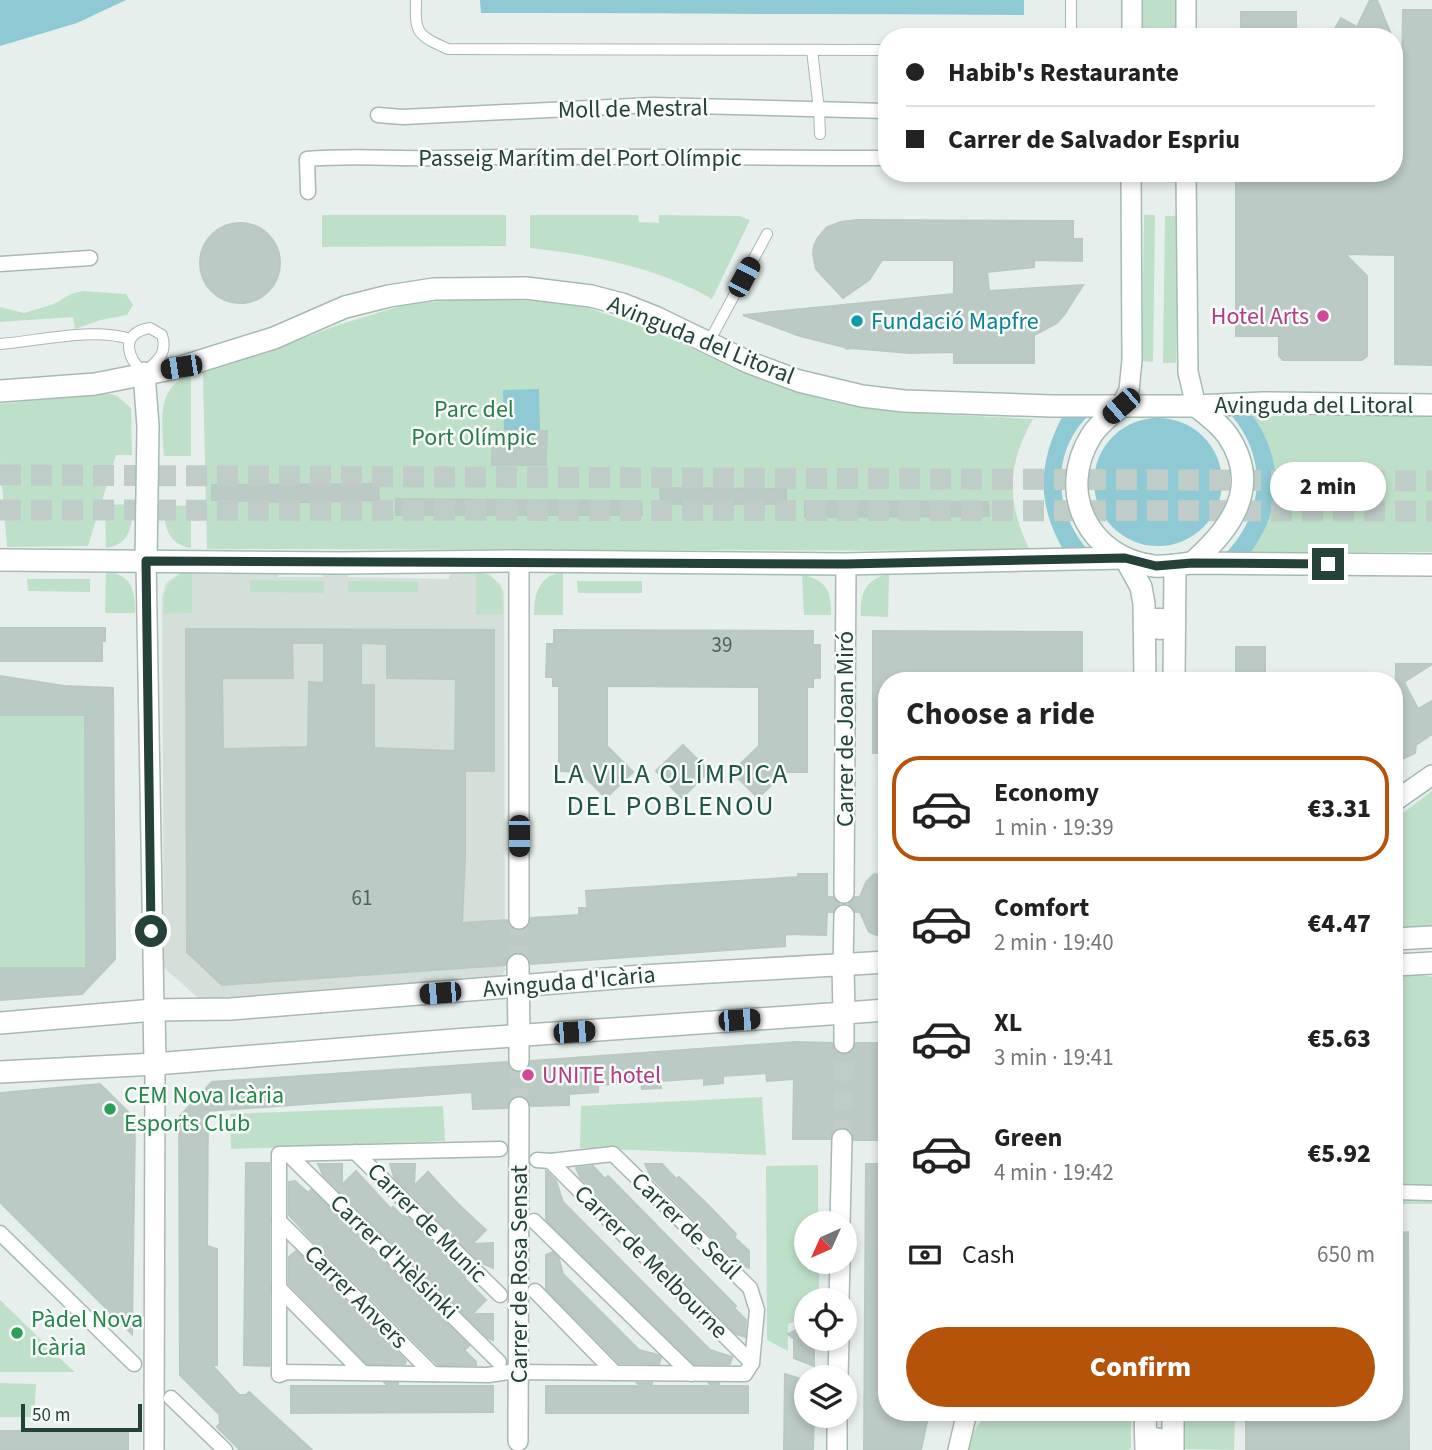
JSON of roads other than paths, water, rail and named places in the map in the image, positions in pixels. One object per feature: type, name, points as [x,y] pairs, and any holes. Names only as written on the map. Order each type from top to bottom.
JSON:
[{"type":"main road","name":"Avinguda del Litoral","points":[[0,391],[95,384],[181,367],[274,338],[345,307],[389,296],[434,289],[526,288],[591,296],[622,304],[748,362],[799,381],[862,396],[955,403],[1121,406]]},
{"type":"main road","points":[[144,373],[148,426],[146,561]]},
{"type":"main road","name":"Avinguda del Litoral","points":[[1196,406],[1263,403],[1432,405]]},
{"type":"main road","points":[[1145,672],[1144,604],[1141,587],[1125,558],[1107,547],[1085,520],[1077,493],[1076,472],[1083,451],[1092,434],[1121,406],[1196,406],[1229,437],[1239,460],[1243,484],[1240,502],[1231,521],[1215,543],[1184,564]]},
{"type":"main road","points":[[0,561],[846,564],[1125,558],[1156,566],[1432,565]]},
{"type":"main road","points":[[1175,672],[1184,564]]},
{"type":"main road","points":[[1403,939],[1432,937]]},
{"type":"main road","name":"Avinguda d'Icària","points":[[0,1023],[154,1010],[230,1009],[642,975],[878,963]]},
{"type":"main road","points":[[1403,965],[1432,963]]},
{"type":"main road","points":[[518,965],[519,1036]]},
{"type":"main road","points":[[843,965],[844,1013]]},
{"type":"main road","points":[[154,1010],[155,1064]]},
{"type":"main road","name":"Avinguda d'Icària","points":[[0,1072],[155,1064],[878,1011]]},
{"type":"main road","points":[[1146,1421],[1150,1443]]},
{"type":"main road","points":[[1173,1421],[1173,1450]]},
{"type":"street","points":[[1132,0],[1132,28]]},
{"type":"street","points":[[1186,0],[1186,28]]},
{"type":"street","name":"Moll de Mestral","points":[[378,115],[403,117],[652,105],[878,111]]},
{"type":"street","name":"Passeig Marítim del Port Olímpic","points":[[308,192],[307,159],[340,156],[385,159],[878,158]]},
{"type":"street","points":[[1121,406],[1129,390],[1132,360],[1131,182]]},
{"type":"street","points":[[1186,182],[1188,372],[1196,406]]},
{"type":"street","points":[[0,264],[90,258]]},
{"type":"street","points":[[146,561],[154,1010]]},
{"type":"street","points":[[519,561],[519,919]]},
{"type":"street","name":"Carrer de Joan Miró","points":[[844,893],[846,564]]},
{"type":"street","points":[[1403,795],[1432,775]]},
{"type":"street","points":[[843,965],[844,915]]},
{"type":"street","points":[[844,1013],[844,1043]]},
{"type":"street","points":[[519,1036],[519,1061]]},
{"type":"street","points":[[154,1450],[155,1064]]},
{"type":"street","name":"Carrer de Rosa Sensat","points":[[518,1441],[519,1107]]},
{"type":"street","points":[[841,1211],[842,1139]]},
{"type":"street","points":[[500,1149],[279,1154],[279,1289],[283,1369],[488,1375],[691,1374],[749,1368]]},
{"type":"street","name":"Carrer de Munic","points":[[355,1152],[500,1295]]},
{"type":"street","name":"Carrer d'Hèlsinki","points":[[288,1154],[499,1362]]},
{"type":"street","name":"Carrer de Seúl","points":[[544,1161],[613,1154],[750,1288],[757,1310],[749,1368]]},
{"type":"street","name":"Carrer de Melbourne","points":[[544,1161],[749,1368]]},
{"type":"street","points":[[1403,1192],[1432,1193]]},
{"type":"street","name":"Carrer Anvers","points":[[279,1221],[433,1374]]},
{"type":"street","points":[[534,1221],[691,1374]]},
{"type":"street","points":[[0,1233],[134,1364]]},
{"type":"street","points":[[279,1289],[363,1373]]},
{"type":"street","points":[[535,1291],[615,1374]]},
{"type":"street","points":[[171,1398],[225,1450]]},
{"type":"street","points":[[958,1450],[965,1421]]},
{"type":"street","points":[[837,1428],[837,1450]]},
{"type":"lane","points":[[416,0],[415,26],[425,38],[448,49],[878,50]]},
{"type":"lane","points":[[1071,0],[1071,28]]},
{"type":"lane","points":[[812,50],[820,134]]},
{"type":"lane","points":[[709,342],[768,234]]},
{"type":"lane","points":[[149,328],[162,335],[165,350],[163,355],[144,373],[132,359],[130,339],[139,330],[149,328]]},
{"type":"lane","points":[[0,344],[91,335],[113,335],[130,339]]},
{"type":"water","points":[[0,0],[126,0],[77,23],[0,46]]},
{"type":"water","points":[[480,0],[1024,0],[1024,15],[481,13]]},
{"type":"water","points":[[539,389],[540,431],[504,431],[503,390]]},
{"type":"water","points":[[1063,415],[1088,416],[1067,448],[1062,465],[1061,484],[1069,520],[1089,551],[1064,551],[1055,533],[1045,500],[1045,466]]},
{"type":"water","points":[[1232,416],[1253,416],[1270,450],[1274,467],[1274,501],[1262,535],[1251,552],[1226,553],[1248,521],[1257,486],[1252,450]]},
{"type":"water","points":[[1158,418],[1182,423],[1203,437],[1217,458],[1222,482],[1217,506],[1203,527],[1182,541],[1158,546],[1134,541],[1113,527],[1099,506],[1094,482],[1099,458],[1113,437],[1134,423]]},
{"type":"tunnel","points":[[0,475],[1432,481]]},
{"type":"tunnel","points":[[0,510],[1432,511]]},
{"type":"tunnel","points":[[518,965],[519,919]]},
{"type":"tunnel","points":[[842,1139],[844,1043]]},
{"type":"tunnel","points":[[519,1061],[519,1107]]},
{"type":"place","name":"Hotel Arts","points":[[1323,316]]},
{"type":"place","name":"Fundació Mapfre","points":[[857,321]]},
{"type":"place","name":"UNITE hotel","points":[[528,1075]]},
{"type":"place","name":"CEM Nova Icària Esports Club","points":[[110,1109]]},
{"type":"place","name":"Pàdel Nova Icària","points":[[17,1333]]},
{"type":"district","name":"LA VILA OLÍMPICA DEL POBLENOU","points":[[671,790]]},
{"type":"park label","name":"Parc del Port Olímpic","points":[[474,423]]}]
